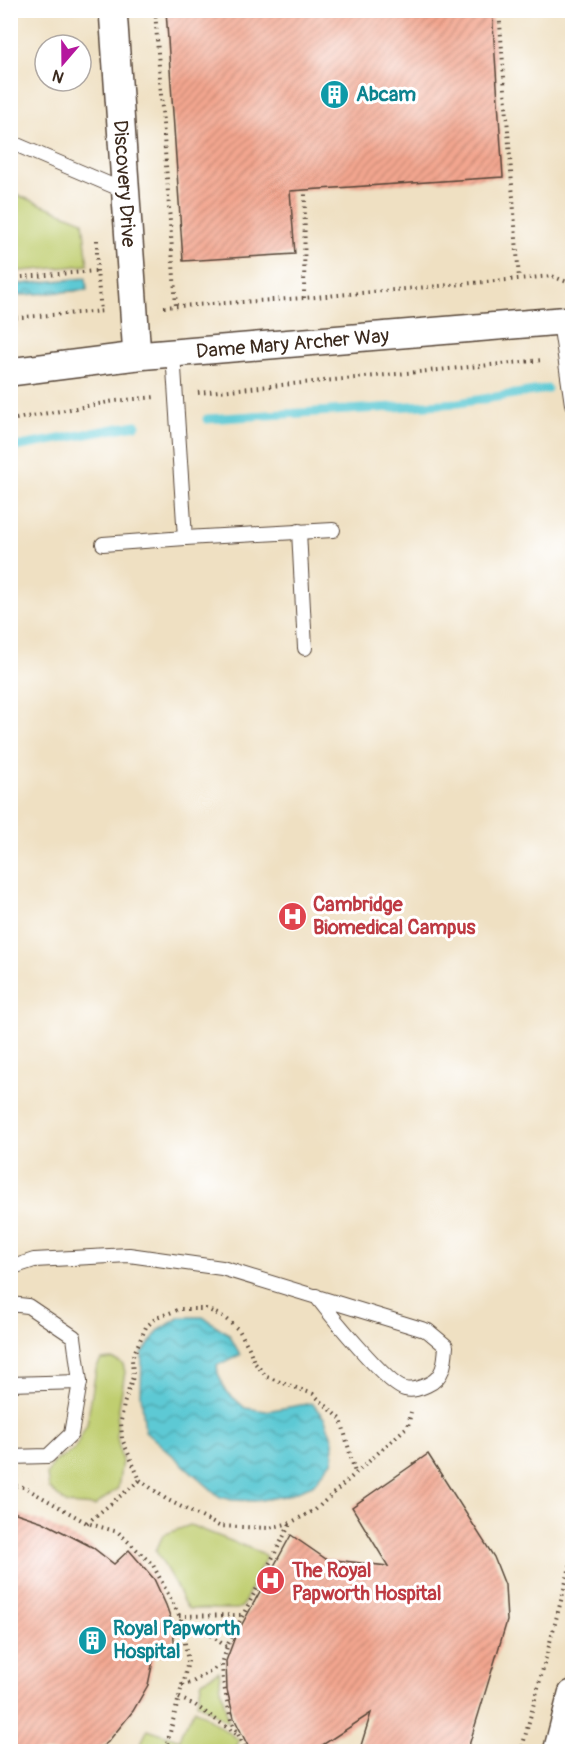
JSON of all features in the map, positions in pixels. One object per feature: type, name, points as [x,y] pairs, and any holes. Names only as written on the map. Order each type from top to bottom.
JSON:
[{"type":"street","name":"Discovery Drive","points":[[113,10],[137,356]]},
{"type":"street","name":"Dame Mary Archer Way","points":[[10,372],[137,356],[566,321]]},
{"type":"street","points":[[557,1752],[573,1694]]},
{"type":"lane","points":[[10,142],[125,191]]},
{"type":"lane","points":[[566,321],[565,354],[573,404]]},
{"type":"lane","points":[[173,353],[185,537]]},
{"type":"lane","points":[[103,544],[185,537],[333,530]]},
{"type":"lane","points":[[299,531],[305,648]]},
{"type":"lane","points":[[10,1268],[34,1260],[129,1255],[222,1268],[316,1296],[428,1331],[446,1346],[445,1366],[433,1382],[417,1389],[403,1389],[388,1379],[333,1319],[316,1296]]},
{"type":"lane","points":[[10,1304],[28,1306],[74,1337],[80,1382],[71,1434],[48,1456],[10,1457]]},
{"type":"lane","points":[[10,1384],[80,1382]]},
{"type":"path","points":[[155,10],[176,306]]},
{"type":"path","points":[[499,10],[519,279]]},
{"type":"path","points":[[304,298],[305,190]]},
{"type":"path","points":[[10,278],[97,271]]},
{"type":"path","points":[[10,318],[304,298],[552,276],[573,284]]},
{"type":"path","points":[[10,420],[115,401],[546,359],[565,354]]},
{"type":"path","points":[[355,1473],[340,1419],[313,1395],[267,1377],[254,1362],[239,1330],[222,1316],[206,1309],[180,1309],[156,1318],[146,1327],[132,1358],[133,1377],[124,1404],[122,1439],[140,1480],[166,1499],[219,1526],[269,1528],[290,1523],[315,1510],[408,1426],[417,1389]]},
{"type":"path","points":[[87,1523],[140,1480]]},
{"type":"path","points":[[10,1485],[24,1487],[87,1523],[118,1532],[153,1564],[179,1616],[188,1662],[165,1752]]},
{"type":"path","points":[[247,1752],[231,1720],[222,1664],[242,1615],[290,1523]]},
{"type":"path","points":[[521,1752],[573,1559]]},
{"type":"path","points":[[179,1616],[242,1615]]},
{"type":"path","points":[[182,1627],[204,1631],[227,1647]]},
{"type":"path","points":[[182,1685],[191,1683],[222,1664]]},
{"type":"path","points":[[179,1698],[195,1705],[239,1735]]},
{"type":"green space","points":[[10,192],[83,221],[88,265],[11,272]]},
{"type":"green space","points":[[112,1359],[123,1364],[125,1372],[117,1419],[117,1437],[122,1461],[118,1488],[95,1506],[67,1504],[49,1488],[47,1475],[53,1463],[74,1450],[87,1424],[96,1369],[101,1360]]},
{"type":"green space","points":[[190,1525],[262,1553],[266,1557],[242,1607],[237,1609],[189,1609],[184,1603],[156,1551],[163,1535]]},
{"type":"green space","points":[[219,1671],[229,1723],[197,1703],[202,1681]]},
{"type":"green space","points":[[195,1709],[239,1740],[236,1749],[210,1749],[216,1752],[137,1751],[148,1729],[180,1740],[181,1733]]},
{"type":"water","points":[[86,278],[87,290],[11,296],[11,285]]},
{"type":"water","points":[[180,1317],[203,1317],[229,1334],[240,1355],[217,1365],[218,1373],[225,1390],[245,1408],[266,1411],[312,1403],[325,1419],[333,1441],[333,1460],[313,1485],[285,1496],[255,1501],[220,1497],[145,1431],[141,1394],[142,1354],[158,1331]]},
{"type":"building","name":"Abcam","points":[[166,10],[492,10],[503,177],[290,191],[295,254],[183,261]]},
{"type":"building","points":[[428,1454],[494,1557],[505,1585],[507,1621],[467,1752],[359,1752],[371,1713],[312,1752],[251,1752],[234,1718],[227,1690],[226,1661],[235,1637],[291,1535],[326,1559],[388,1566],[352,1507]]},
{"type":"building","name":"Royal Papworth Hospital","points":[[10,1511],[43,1522],[92,1547],[114,1564],[129,1550],[154,1579],[166,1605],[173,1625],[175,1655],[154,1656],[148,1685],[133,1711],[108,1742],[96,1752],[10,1752]]},
{"type":"waterway","points":[[207,419],[458,403],[547,389]]},
{"type":"waterway","points":[[10,448],[136,425]]},
{"type":"place","name":"Abcam","points":[[335,94]]},
{"type":"place","name":"Cambridge Biomedical Campus","points":[[292,916]]},
{"type":"place","name":"The Royal Papworth Hospital","points":[[271,1581]]},
{"type":"place","name":"Royal Papworth Hospital","points":[[92,1640]]}]
